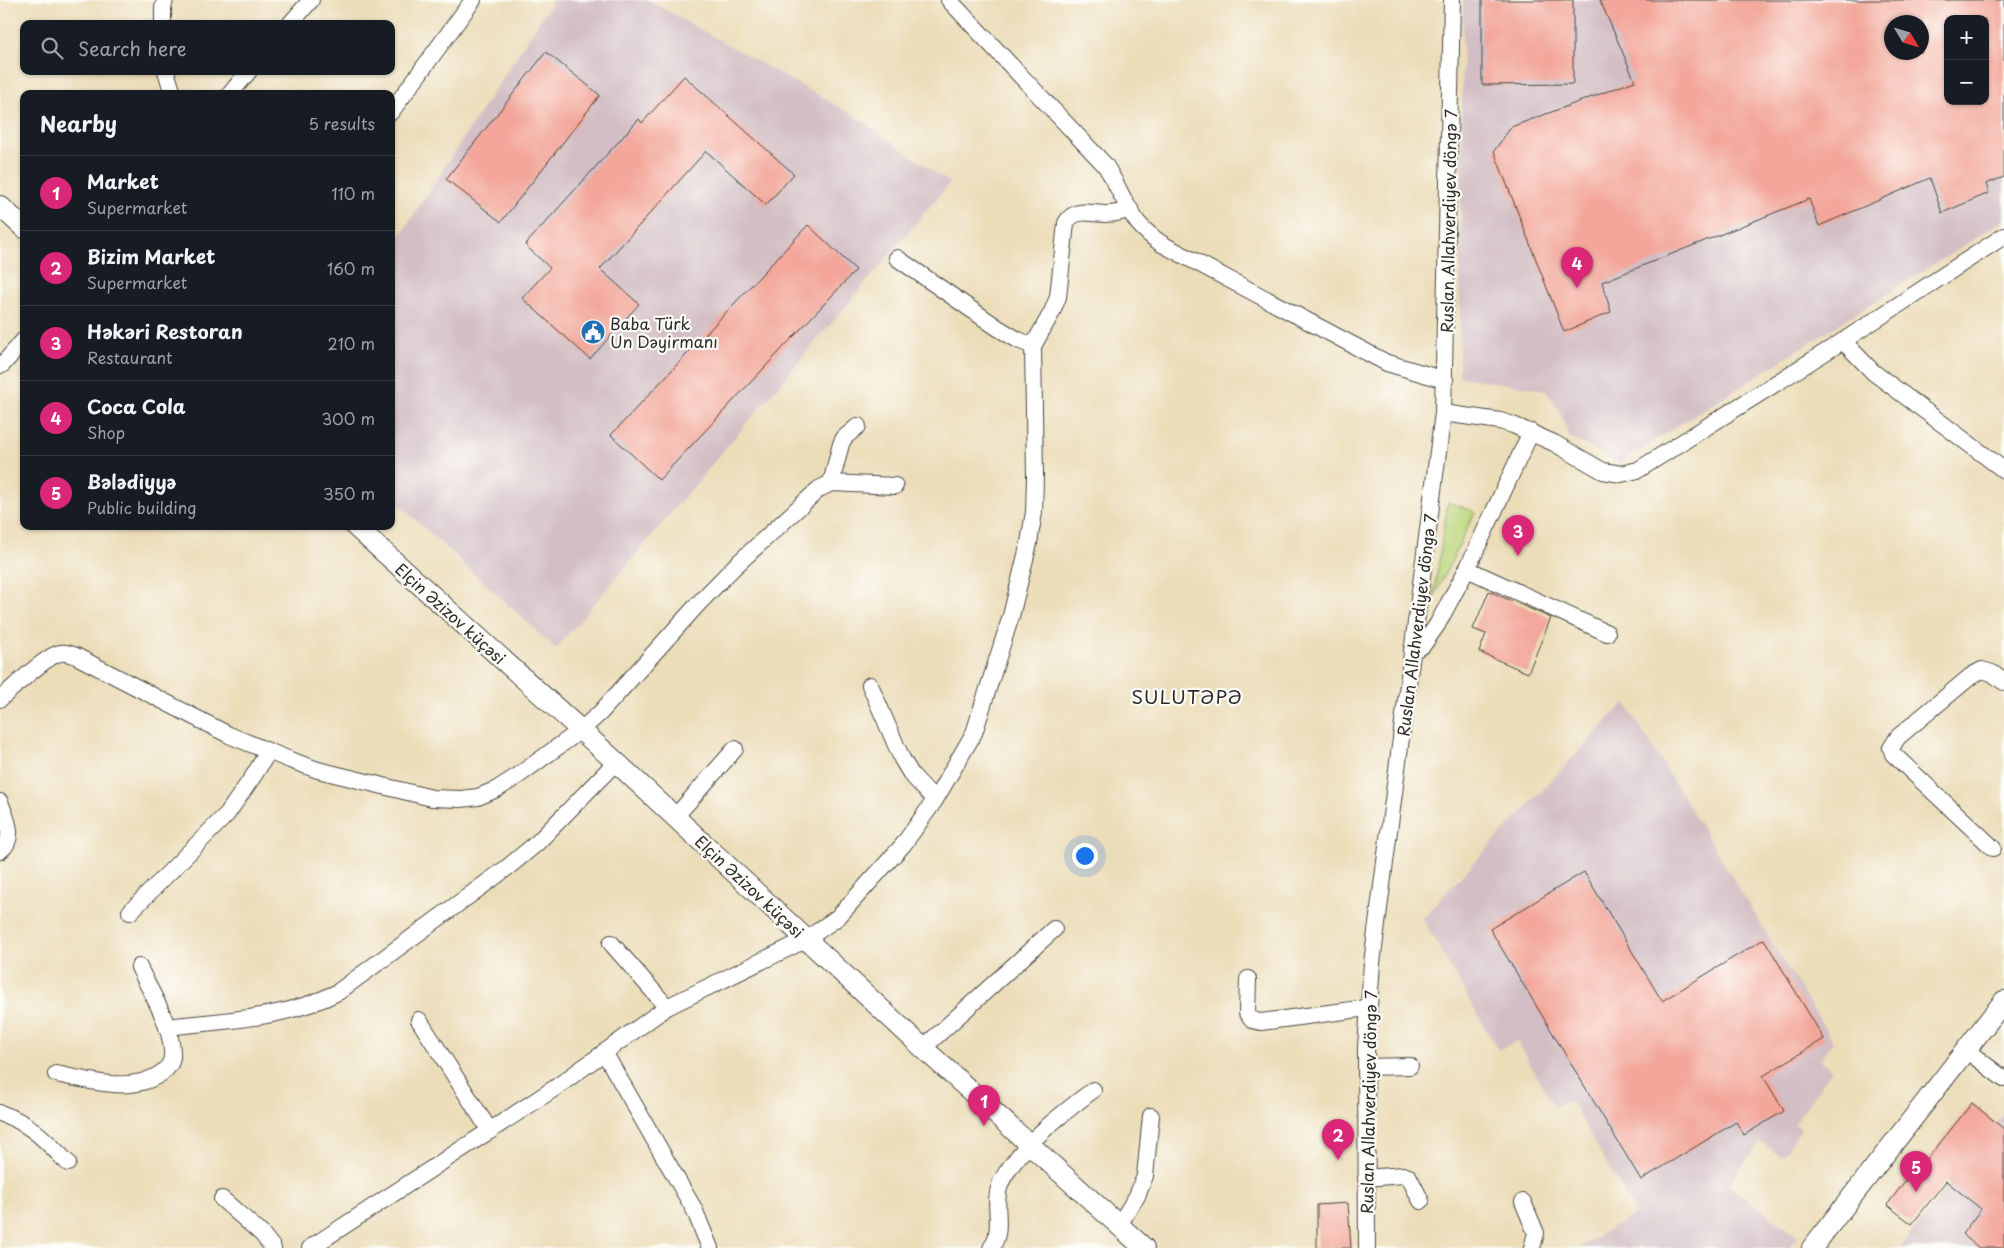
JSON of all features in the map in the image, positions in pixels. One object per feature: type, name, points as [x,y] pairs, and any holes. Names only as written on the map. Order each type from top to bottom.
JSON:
[{"type":"street","points":[[163,20],[165,0]]},
{"type":"street","points":[[294,20],[311,0]]},
{"type":"street","points":[[395,106],[472,0]]},
{"type":"street","points":[[949,0],[1105,165],[1116,181],[1137,222],[1149,235],[1194,262],[1263,296],[1388,363],[1445,380]]},
{"type":"street","name":"Ruslan Allahverdiyev döngə 7","points":[[1367,1248],[1366,1067],[1372,963],[1443,413],[1452,0]]},
{"type":"street","points":[[167,75],[172,90]]},
{"type":"street","points":[[233,90],[246,75]]},
{"type":"street","points":[[0,206],[20,224]]},
{"type":"street","points":[[310,1248],[555,1088],[667,1007],[807,939],[838,917],[903,845],[935,800],[974,733],[1012,616],[1029,543],[1034,512],[1033,346],[1058,297],[1066,223],[1070,216],[1080,212],[1107,214],[1130,209]]},
{"type":"street","points":[[1443,413],[1500,421],[1531,432],[1603,471],[1621,474],[1638,470],[2004,236]]},
{"type":"street","points":[[897,258],[998,328],[1018,340],[1033,346]]},
{"type":"street","points":[[1843,340],[1873,372],[2004,470]]},
{"type":"street","points":[[2,365],[20,345]]},
{"type":"street","points":[[831,483],[841,444],[844,438],[858,426]]},
{"type":"street","points":[[1412,652],[1423,645],[1431,636],[1467,569],[1531,432]]},
{"type":"street","points":[[0,699],[48,659],[57,654],[65,653],[76,656],[229,735],[268,752],[318,770],[432,798],[461,799],[478,796],[497,789],[580,730],[600,713],[698,604],[734,567],[819,489],[831,483],[895,486]]},
{"type":"street","name":"Elçin Əzizov küçəsi","points":[[359,530],[616,762],[923,1048],[1144,1248]]},
{"type":"street","points":[[1467,569],[1607,633]]},
{"type":"street","points":[[1993,848],[1893,754],[1891,748],[1898,737],[1971,676],[1982,670],[1992,673],[2004,682]]},
{"type":"street","points":[[870,685],[902,759],[911,774],[935,800]]},
{"type":"street","points":[[675,817],[735,749]]},
{"type":"street","points":[[130,912],[227,814],[268,752]]},
{"type":"street","points":[[167,1027],[284,1012],[316,1003],[338,992],[508,868],[537,843],[616,762]]},
{"type":"street","points":[[0,802],[9,824],[10,837],[5,848],[0,851]]},
{"type":"street","points":[[923,1048],[1054,929]]},
{"type":"street","points":[[611,943],[667,1007]]},
{"type":"street","points":[[56,1074],[94,1082],[142,1082],[166,1070],[171,1064],[172,1052],[167,1027],[140,967]]},
{"type":"street","points":[[1248,979],[1248,1013],[1252,1020],[1261,1022],[1368,1008]]},
{"type":"street","points":[[1812,1248],[2004,1001]]},
{"type":"street","points":[[419,1020],[490,1130]]},
{"type":"street","points":[[1966,1050],[2004,1079]]},
{"type":"street","points":[[604,1052],[694,1209],[710,1248]]},
{"type":"street","points":[[1366,1067],[1410,1066]]},
{"type":"street","points":[[991,1248],[997,1237],[999,1185],[1029,1143],[1093,1090]]},
{"type":"street","points":[[0,1114],[18,1120],[36,1131],[68,1163]]},
{"type":"street","points":[[1118,1225],[1137,1196],[1145,1176],[1151,1116]]},
{"type":"street","points":[[1366,1178],[1403,1175],[1409,1177],[1421,1201]]},
{"type":"street","points":[[222,1199],[262,1234],[273,1248]]},
{"type":"street","points":[[1523,1202],[1536,1233],[1532,1248]]},
{"type":"shaded area","name":"Baba Türk Un Dəyirmanı","points":[[553,0],[648,0],[852,114],[950,183],[556,649],[395,501],[395,244]]},
{"type":"shaded area","points":[[1463,0],[2004,0],[2004,220],[1619,463],[1569,437],[1560,412],[1546,390],[1459,377]]},
{"type":"shaded area","points":[[1625,702],[1833,1042],[1820,1060],[1832,1070],[1794,1124],[1801,1129],[1782,1157],[1760,1142],[1728,1185],[1798,1237],[1789,1248],[1579,1248],[1636,1214],[1571,1101],[1554,1106],[1517,1041],[1498,1050],[1422,918]]},
{"type":"shaded area","points":[[2004,1114],[2004,1248],[1900,1248]]},
{"type":"green space","points":[[1448,502],[1475,512],[1433,599]]},
{"type":"building","points":[[1482,0],[1573,0],[1573,84],[1482,85]]},
{"type":"building","points":[[1600,0],[2004,0],[2004,177],[1986,184],[1989,193],[1942,213],[1930,178],[1819,226],[1809,199],[1602,282],[1611,312],[1564,332],[1494,151],[1511,127],[1635,81]]},
{"type":"building","points":[[546,52],[600,95],[501,222],[446,179]]},
{"type":"building","points":[[684,76],[794,174],[766,205],[706,151],[600,269],[639,304],[590,359],[522,298],[550,268],[525,245],[639,119],[642,123]]},
{"type":"building","points":[[808,225],[856,270],[659,480],[611,435]]},
{"type":"building","points":[[1489,591],[1551,618],[1528,673],[1479,652],[1486,634],[1473,629]]},
{"type":"building","points":[[1584,872],[1662,1001],[1764,939],[1824,1039],[1763,1076],[1784,1111],[1744,1135],[1736,1122],[1641,1180],[1490,929]]},
{"type":"building","points":[[1972,1103],[2004,1129],[2004,1248],[1979,1248],[1962,1234],[1981,1209],[1946,1181],[1912,1224],[1887,1205],[1921,1160],[1924,1163]]},
{"type":"building","points":[[1348,1203],[1351,1248],[1317,1248],[1317,1205]]},
{"type":"place","name":"Coca Cola","points":[[1577,288]]},
{"type":"place","name":"Baba Türk Un Dəyirmanı","points":[[593,332]]},
{"type":"place","name":"Həkəri Restoran","points":[[1518,556]]},
{"type":"place","name":"Market","points":[[984,1126]]},
{"type":"place","name":"Bizim Market","points":[[1338,1160]]},
{"type":"place","name":"Bələdiyyə","points":[[1916,1192]]},
{"type":"district","name":"SULUTƏPƏ","points":[[1187,696]]}]
